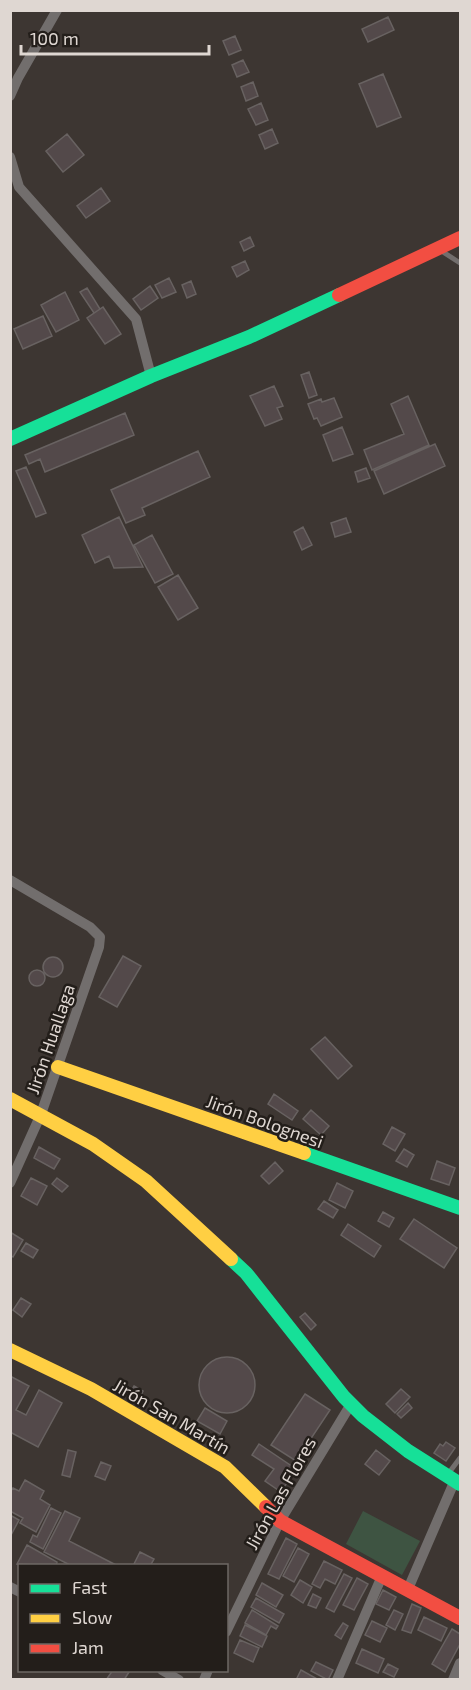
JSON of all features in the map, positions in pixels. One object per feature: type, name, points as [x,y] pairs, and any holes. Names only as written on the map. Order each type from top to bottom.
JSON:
[{"type":"main road","points":[[10,439],[152,376],[249,337],[460,238]]},
{"type":"main road","name":"Jirón Bolognesi","points":[[58,1066],[460,1208]]},
{"type":"main road","points":[[10,1099],[93,1144],[146,1181],[246,1273],[363,1416],[408,1451],[454,1480]]},
{"type":"main road","name":"Jirón San Martín","points":[[10,1350],[91,1389],[225,1467],[280,1521],[460,1618]]},
{"type":"street","points":[[10,96],[57,10]]},
{"type":"street","points":[[10,156],[19,187],[136,319],[142,348],[152,376]]},
{"type":"street","name":"Jirón Huallaga","points":[[10,880],[90,927],[100,937],[99,947],[41,1114],[10,1183]]},
{"type":"street","name":"Jirón Las Flores","points":[[228,1628],[280,1521],[351,1404]]},
{"type":"street","points":[[408,1589],[454,1480]]},
{"type":"street","points":[[337,1680],[382,1576]]},
{"type":"street","points":[[453,1680],[460,1663]]},
{"type":"street","points":[[164,1672],[179,1680]]},
{"type":"lane","points":[[436,248],[460,263]]},
{"type":"lane","points":[[454,1480],[460,1458]]},
{"type":"green space","points":[[363,1511],[420,1541],[402,1575],[346,1544]]},
{"type":"building","points":[[388,17],[394,30],[368,42],[362,29]]},
{"type":"building","points":[[235,36],[241,50],[229,55],[223,41]]},
{"type":"building","points":[[243,60],[249,72],[237,77],[232,65]]},
{"type":"building","points":[[383,74],[401,117],[377,127],[359,84]]},
{"type":"building","points":[[253,82],[258,96],[246,101],[241,87]]},
{"type":"building","points":[[261,103],[268,120],[256,125],[248,109]]},
{"type":"building","points":[[272,129],[278,143],[265,149],[259,135]]},
{"type":"building","points":[[67,134],[84,155],[63,172],[46,151]]},
{"type":"building","points":[[101,188],[110,201],[86,218],[77,206]]},
{"type":"building","points":[[250,237],[254,246],[244,251],[240,242]]},
{"type":"building","points":[[245,261],[249,270],[237,277],[232,267]]},
{"type":"building","points":[[169,278],[176,292],[162,298],[155,285]]},
{"type":"building","points":[[191,281],[196,294],[187,298],[182,285]]},
{"type":"building","points":[[150,286],[158,298],[141,310],[133,299]]},
{"type":"building","points":[[87,288],[100,309],[94,313],[80,292]]},
{"type":"building","points":[[65,292],[79,320],[56,332],[41,305]]},
{"type":"building","points":[[103,307],[121,334],[105,344],[87,318]]},
{"type":"building","points":[[43,316],[52,336],[23,349],[14,329]]},
{"type":"building","points":[[309,372],[317,395],[309,398],[301,375]]},
{"type":"building","points":[[274,386],[283,406],[277,408],[282,419],[265,426],[250,396]]},
{"type":"building","points":[[408,396],[429,445],[372,470],[364,450],[404,434],[391,404]]},
{"type":"building","points":[[334,398],[342,417],[321,426],[317,418],[314,419],[308,404],[321,399],[322,402]]},
{"type":"building","points":[[125,413],[134,435],[45,472],[40,459],[29,464],[25,455]]},
{"type":"building","points":[[342,427],[353,454],[333,461],[323,435]]},
{"type":"building","points":[[435,444],[445,466],[384,494],[374,471]]},
{"type":"building","points":[[198,451],[210,477],[142,508],[145,515],[126,523],[111,490]]},
{"type":"building","points":[[26,467],[46,513],[36,517],[16,471]]},
{"type":"building","points":[[366,468],[370,478],[358,482],[355,472]]},
{"type":"building","points":[[119,517],[143,567],[114,568],[109,556],[95,563],[82,535]]},
{"type":"building","points":[[346,518],[351,532],[335,537],[331,523]]},
{"type":"building","points":[[303,527],[312,545],[302,550],[294,532]]},
{"type":"building","points":[[152,535],[173,574],[155,583],[134,545]]},
{"type":"building","points":[[178,575],[198,608],[178,620],[158,587]]},
{"type":"building","points":[[123,956],[141,966],[117,1007],[99,997]]},
{"type":"building","points":[[53,957],[60,960],[63,967],[60,974],[53,977],[46,974],[43,967],[46,960]]},
{"type":"building","points":[[37,970],[43,972],[45,978],[43,984],[37,986],[31,984],[29,978],[31,972]]},
{"type":"building","points":[[325,1037],[352,1066],[338,1079],[311,1049]]},
{"type":"building","points":[[274,1094],[298,1111],[292,1120],[268,1104]]},
{"type":"building","points":[[311,1110],[329,1126],[321,1135],[303,1119]]},
{"type":"building","points":[[392,1127],[405,1134],[395,1151],[383,1144]]},
{"type":"building","points":[[39,1147],[60,1159],[54,1169],[34,1158]]},
{"type":"building","points":[[404,1149],[414,1155],[407,1167],[396,1161]]},
{"type":"building","points":[[437,1161],[455,1168],[449,1185],[431,1179]]},
{"type":"building","points":[[275,1162],[283,1171],[269,1184],[261,1176]]},
{"type":"building","points":[[31,1178],[47,1186],[37,1205],[21,1196]]},
{"type":"building","points":[[57,1178],[68,1186],[62,1192],[52,1184]]},
{"type":"building","points":[[337,1183],[353,1191],[345,1208],[329,1200]]},
{"type":"building","points":[[324,1201],[338,1210],[333,1218],[318,1209]]},
{"type":"building","points":[[383,1212],[394,1218],[389,1227],[378,1221]]},
{"type":"building","points":[[414,1219],[457,1248],[444,1268],[400,1239]]},
{"type":"building","points":[[348,1224],[381,1246],[374,1257],[341,1235]]},
{"type":"building","points":[[10,1232],[23,1240],[13,1257],[10,1255]]},
{"type":"building","points":[[26,1243],[38,1250],[33,1258],[21,1251]]},
{"type":"building","points":[[21,1298],[31,1304],[22,1317],[13,1310]]},
{"type":"building","points":[[305,1313],[316,1325],[311,1330],[300,1317]]},
{"type":"building","points":[[222,1357],[232,1357],[247,1365],[253,1374],[255,1385],[253,1396],[247,1405],[232,1413],[222,1413],[211,1408],[204,1401],[199,1390],[199,1380],[204,1369],[211,1362]]},
{"type":"building","points":[[10,1376],[29,1386],[16,1410],[26,1415],[39,1390],[62,1403],[38,1447],[10,1432]]},
{"type":"building","points":[[134,1386],[143,1391],[139,1400],[129,1395]]},
{"type":"building","points":[[401,1389],[410,1397],[395,1413],[386,1404]]},
{"type":"building","points":[[305,1394],[330,1410],[296,1461],[271,1445]]},
{"type":"building","points":[[408,1403],[412,1408],[401,1418],[397,1414]]},
{"type":"building","points":[[205,1408],[227,1421],[220,1434],[197,1421]]},
{"type":"building","points":[[446,1442],[455,1448],[446,1461],[434,1453],[440,1444],[443,1446]]},
{"type":"building","points":[[259,1444],[296,1469],[281,1492],[265,1481],[274,1469],[252,1455]]},
{"type":"building","points":[[68,1450],[76,1452],[70,1477],[62,1475]]},
{"type":"building","points":[[376,1450],[390,1461],[379,1475],[365,1464]]},
{"type":"building","points":[[101,1462],[111,1466],[105,1480],[95,1476]]},
{"type":"building","points":[[25,1480],[44,1491],[40,1499],[50,1505],[36,1532],[20,1523],[23,1518],[10,1511],[10,1492],[13,1488],[19,1491]]},
{"type":"building","points":[[51,1508],[61,1513],[43,1549],[30,1542],[33,1535],[37,1537]]},
{"type":"building","points":[[65,1511],[80,1518],[69,1541],[114,1564],[68,1564],[44,1552]]},
{"type":"building","points":[[10,1515],[19,1520],[10,1537]]},
{"type":"building","points":[[286,1538],[297,1544],[279,1579],[268,1574]]},
{"type":"building","points":[[27,1545],[57,1562],[56,1564],[17,1564]]},
{"type":"building","points":[[298,1548],[309,1554],[294,1582],[283,1576]]},
{"type":"building","points":[[140,1552],[154,1559],[151,1564],[134,1564]]},
{"type":"building","points":[[324,1561],[342,1570],[335,1584],[325,1579],[320,1588],[312,1584]]},
{"type":"building","points":[[344,1574],[352,1578],[334,1612],[326,1608]]},
{"type":"building","points":[[357,1578],[368,1584],[354,1610],[343,1605]]},
{"type":"building","points":[[300,1580],[312,1587],[303,1603],[291,1595]]},
{"type":"building","points":[[262,1583],[283,1595],[276,1607],[256,1595]]},
{"type":"building","points":[[383,1590],[396,1597],[389,1610],[376,1604]]},
{"type":"building","points":[[313,1594],[321,1598],[316,1608],[308,1605]]},
{"type":"building","points":[[256,1598],[284,1614],[279,1623],[251,1607]]},
{"type":"building","points":[[412,1604],[421,1608],[411,1633],[402,1630]]},
{"type":"building","points":[[252,1610],[278,1626],[276,1629],[271,1626],[266,1635],[245,1623]]},
{"type":"building","points":[[394,1610],[403,1614],[395,1630],[386,1625]]},
{"type":"building","points":[[424,1617],[447,1628],[441,1641],[418,1630]]},
{"type":"building","points":[[372,1621],[387,1628],[380,1642],[365,1635]]},
{"type":"building","points":[[343,1623],[348,1626],[341,1639],[335,1635]]},
{"type":"building","points":[[245,1625],[267,1636],[262,1647],[240,1636]]},
{"type":"building","points":[[452,1629],[460,1634],[460,1644],[445,1672],[432,1664]]},
{"type":"building","points":[[240,1640],[259,1648],[253,1662],[234,1653]]},
{"type":"building","points":[[362,1649],[384,1659],[378,1673],[356,1663]]},
{"type":"building","points":[[316,1662],[333,1670],[328,1680],[311,1671]]},
{"type":"building","points":[[388,1664],[398,1669],[394,1677],[383,1672]]},
{"type":"building","points":[[301,1670],[319,1680],[296,1680]]},
{"type":"building","points":[[112,1672],[129,1672],[124,1680],[106,1680]]},
{"type":"traffic: fast","points":[[10,439],[151,376],[249,337],[339,295]]},
{"type":"traffic: fast","points":[[304,1153],[460,1208]]},
{"type":"traffic: fast","points":[[231,1259],[246,1273],[344,1397],[363,1416],[408,1451],[460,1484]]},
{"type":"traffic: slow","points":[[58,1067],[304,1153]]},
{"type":"traffic: slow","points":[[10,1099],[93,1144],[146,1181],[231,1259]]},
{"type":"traffic: slow","points":[[10,1350],[91,1389],[225,1467],[266,1507]]},
{"type":"traffic: jam","points":[[339,295],[460,238]]},
{"type":"traffic: jam","points":[[266,1507],[280,1521],[460,1618]]}]
